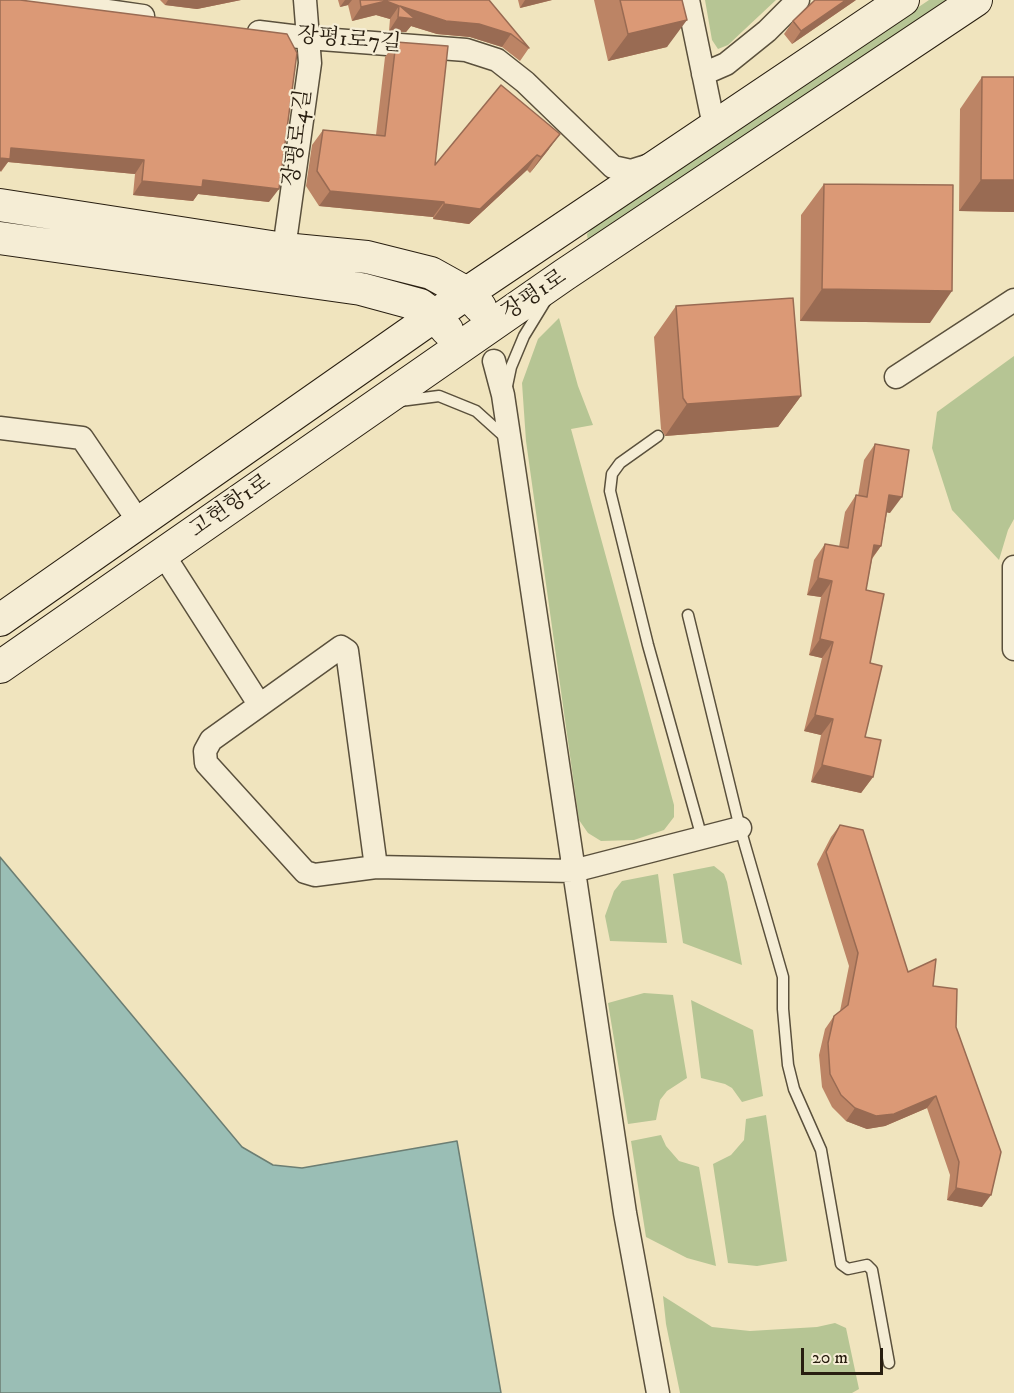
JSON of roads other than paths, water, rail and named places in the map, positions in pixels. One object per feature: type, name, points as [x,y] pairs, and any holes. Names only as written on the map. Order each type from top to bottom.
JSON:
[{"type":"street","points":[[31,0],[135,8],[160,18]]},
{"type":"street","name":"장평로4길","points":[[282,263],[310,63],[305,0]]},
{"type":"street","points":[[688,0],[714,126]]},
{"type":"street","points":[[703,74],[726,64],[767,31],[798,0]]},
{"type":"street","points":[[660,162],[903,0]]},
{"type":"street","name":"장평1로","points":[[0,238],[282,263],[367,257],[431,273],[467,293],[495,323],[976,0]]},
{"type":"street","name":"장평1로7길","points":[[240,29],[308,38],[466,50],[497,60],[525,82],[613,168],[631,171],[660,162]]},
{"type":"street","name":"고현항1로","points":[[0,620],[467,293],[660,162]]},
{"type":"street","name":"장평1로","points":[[0,205],[282,263],[361,289],[420,305],[435,316],[461,346]]},
{"type":"street","points":[[404,266],[467,267],[489,264],[530,251]]},
{"type":"street","points":[[896,377],[1014,300]]},
{"type":"street","points":[[495,323],[494,361],[511,443],[625,1213],[657,1393]]},
{"type":"street","name":"고현항1로","points":[[0,667],[495,323]]},
{"type":"street","points":[[461,346],[494,361]]},
{"type":"street","points":[[0,428],[82,438],[139,522]]},
{"type":"street","points":[[163,554],[259,705]]},
{"type":"street","points":[[1014,567],[1014,649]]},
{"type":"street","points":[[376,867],[346,649],[338,648],[211,740],[206,751],[206,763],[305,872],[315,875],[376,867],[573,871],[740,828]]},
{"type":"street","points":[[569,838],[585,853],[610,861]]},
{"type":"street","points":[[578,904],[586,884],[610,861]]},
{"type":"lane","points":[[504,401],[511,367],[524,336],[564,275]]},
{"type":"lane","points":[[371,409],[403,400],[439,396],[476,411],[511,443]]},
{"type":"lane","points":[[658,436],[621,463],[612,474],[610,491],[648,645],[702,838]]},
{"type":"lane","points":[[688,615],[740,828],[783,977],[783,1009],[788,1065],[794,1089],[820,1150],[841,1264],[848,1269],[867,1265],[872,1270],[889,1363]]},
{"type":"water","points":[[0,857],[242,1147],[273,1165],[302,1168],[457,1141],[501,1393],[0,1393]]}]
